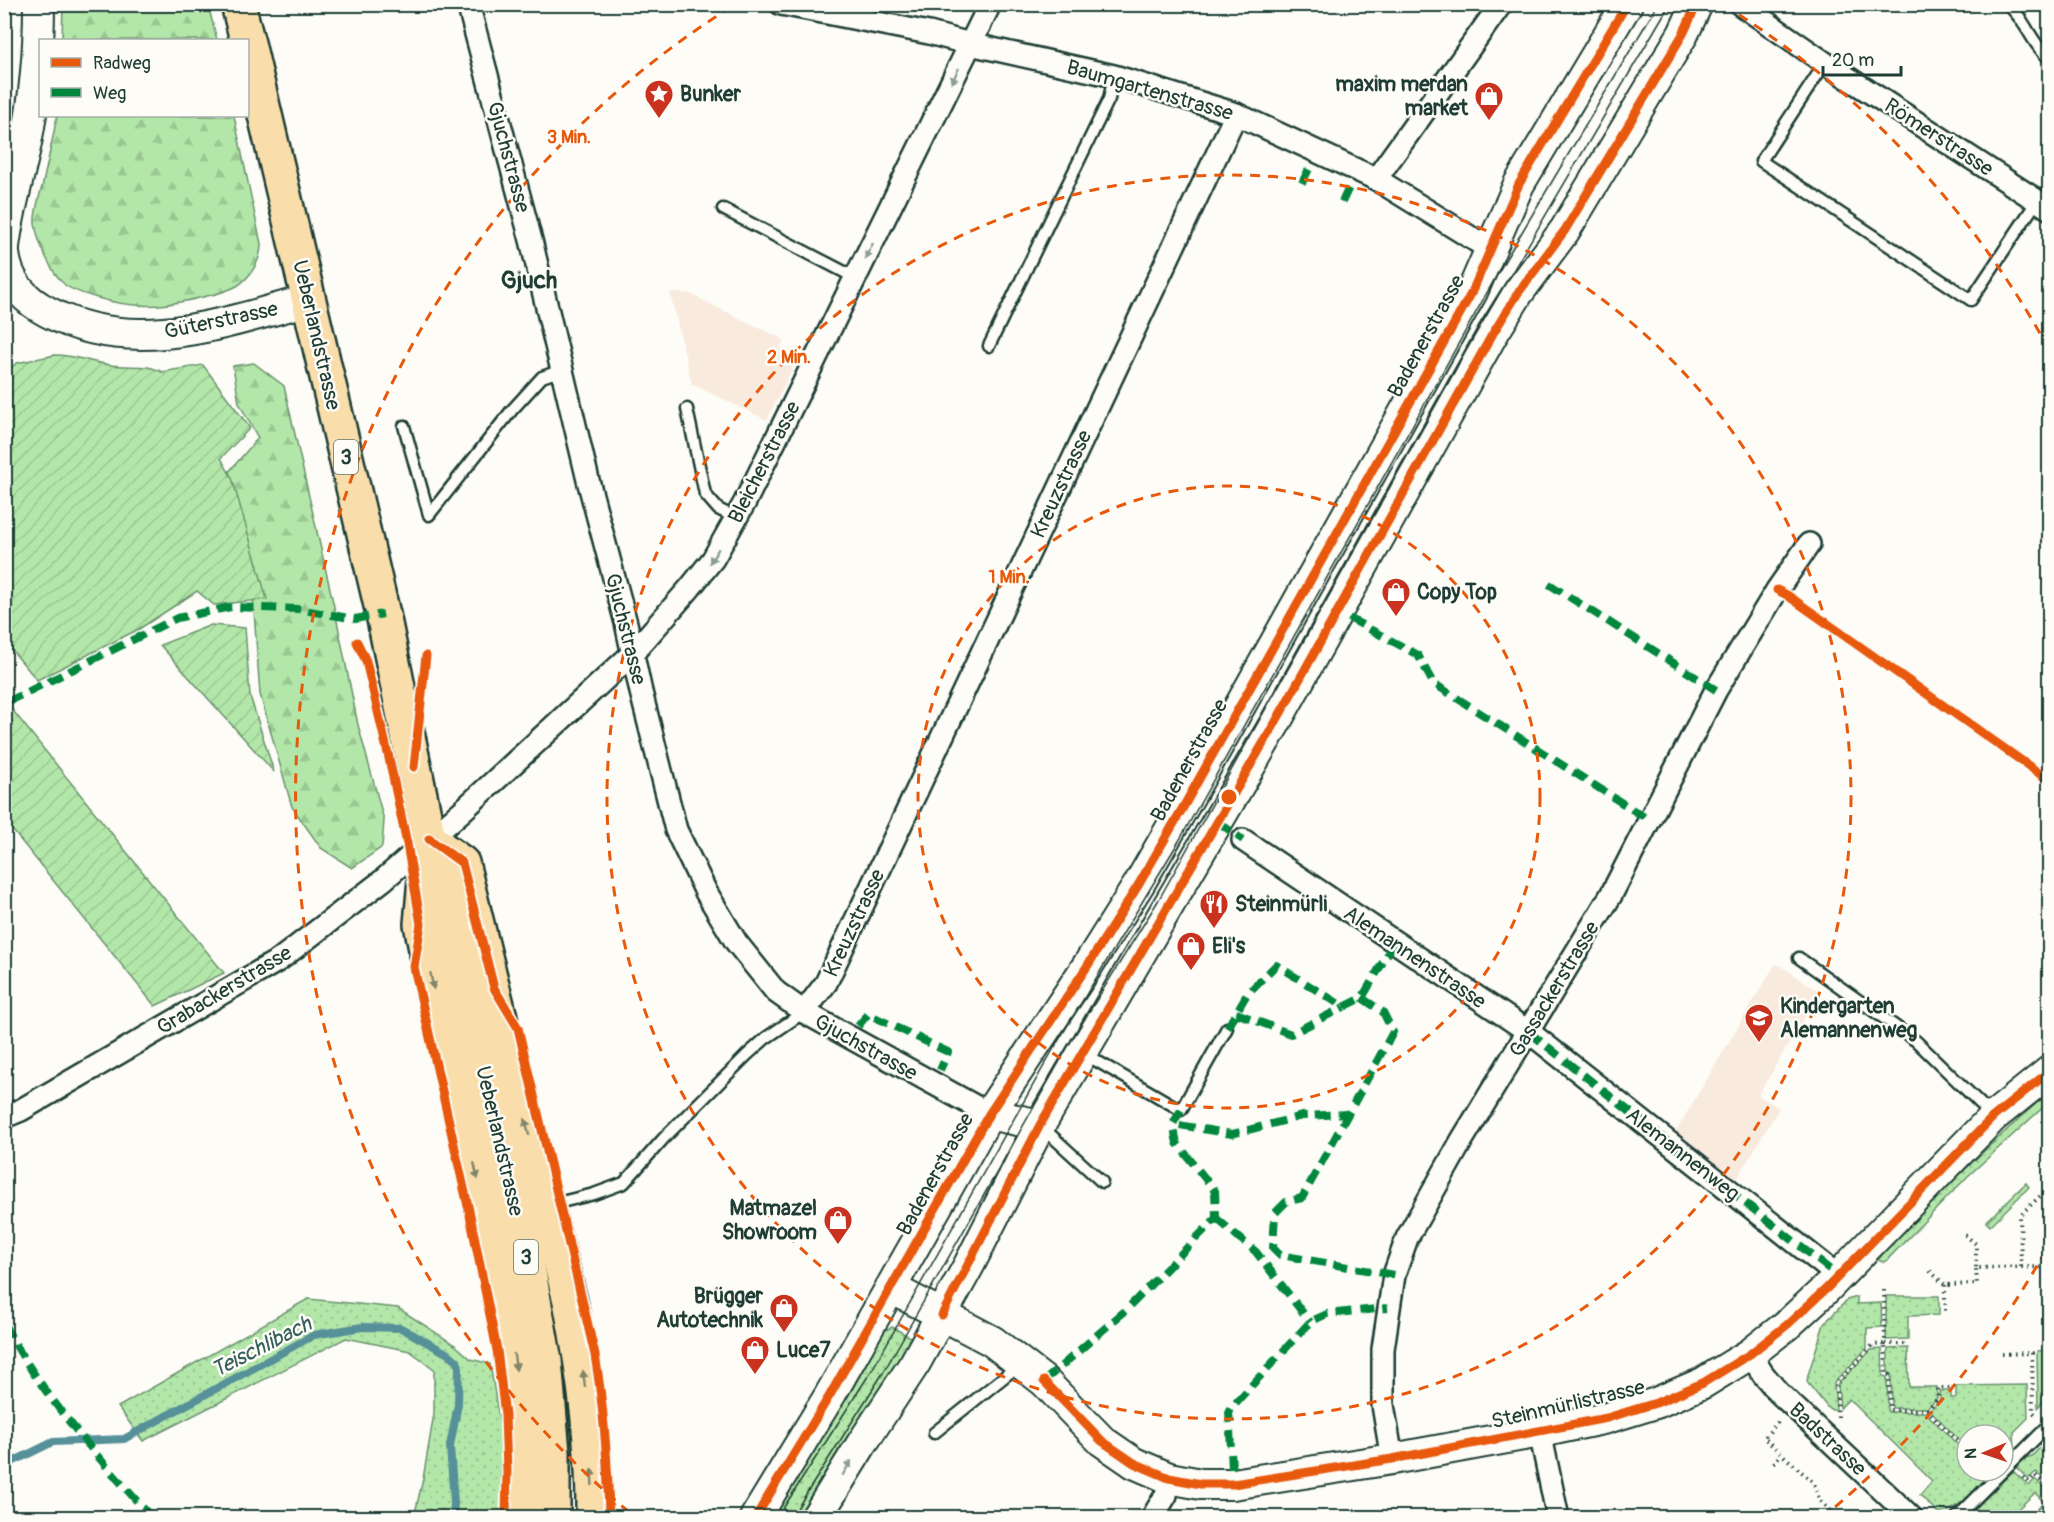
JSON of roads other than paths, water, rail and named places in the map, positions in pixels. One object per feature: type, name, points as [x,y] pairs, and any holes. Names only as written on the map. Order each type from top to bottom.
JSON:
[{"type":"main road","points":[[4,247],[33,99],[39,4]]},
{"type":"main road","name":"Ueberlandstrasse","points":[[238,4],[246,39]]},
{"type":"main road","name":"Badenerstrasse","points":[[755,1518],[830,1395],[989,1114],[1088,965],[1145,874],[1472,292],[1519,184],[1627,4]]},
{"type":"main road","points":[[816,1518],[915,1363],[1040,1125],[1269,735],[1492,335],[1518,293],[1565,230],[1683,34],[1697,4]]},
{"type":"main road","name":"Ueberlandstrasse","points":[[249,50],[383,615],[429,839],[525,1251],[545,1360],[553,1453],[553,1518]]},
{"type":"main road","points":[[1491,250],[1507,257],[1526,261],[1544,259]]},
{"type":"main road","points":[[4,253],[10,293]]},
{"type":"main road","name":"Güterstrasse","points":[[10,293],[56,317],[76,324],[110,332],[148,334],[176,333],[309,300]]},
{"type":"main road","name":"Ueberlandstrasse","points":[[429,839],[462,863],[570,1301],[583,1370],[591,1437],[593,1518]]},
{"type":"main road","name":"Ueberlandstrasse","points":[[429,839],[421,924],[514,1357],[521,1418],[524,1477],[523,1518]]},
{"type":"main road","name":"Steinmürlistrasse","points":[[891,1288],[992,1341],[1044,1381],[1102,1441],[1134,1463],[1169,1478],[1201,1484],[1233,1484],[1392,1459],[1540,1432],[1607,1418],[1656,1403],[1703,1383],[1750,1354],[1788,1324],[1838,1276],[1993,1117],[2049,1071]]},
{"type":"main road","points":[[989,1114],[1040,1125]]},
{"type":"street","name":"Gjuchstrasse","points":[[468,4],[531,240],[676,830],[706,892],[736,942],[776,992],[804,1012],[989,1114]]},
{"type":"street","name":"Baumgartenstrasse","points":[[781,4],[929,33],[1114,76],[1236,114],[1376,179],[1491,250]]},
{"type":"street","name":"Bleicherstrasse","points":[[429,839],[632,654],[713,559],[777,440],[990,4]]},
{"type":"street","points":[[1376,179],[1500,4]]},
{"type":"street","name":"Römerstrasse","points":[[1740,4],[1826,63],[2046,206]]},
{"type":"street","name":"Kreuzstrasse","points":[[804,1012],[826,983],[1236,114]]},
{"type":"street","name":"Gassackerstrasse","points":[[1392,1459],[1383,1405],[1383,1350],[1394,1275],[1407,1238],[1462,1140],[1611,895],[1716,690],[1777,590],[1809,544]]},
{"type":"street","name":"Grabackerstrasse","points":[[4,1117],[21,1110],[279,960],[382,881],[429,839]]},
{"type":"street","name":"Alemannenstrasse","points":[[1243,840],[1529,1032]]},
{"type":"street","name":"Alemannenweg","points":[[1529,1032],[1838,1276]]},
{"type":"street","name":"Badstrasse","points":[[1750,1354],[1763,1374],[1792,1406],[1912,1518]]},
{"type":"street","points":[[1540,1432],[1558,1518]]},
{"type":"street","points":[[1152,1518],[1166,1495],[1169,1478]]},
{"type":"lane","points":[[2007,4],[2017,12],[2042,53],[2049,59]]},
{"type":"lane","points":[[1826,63],[1761,161],[1971,300],[2046,206]]},
{"type":"lane","points":[[989,346],[1109,99],[1114,76]]},
{"type":"lane","points":[[723,209],[856,278]]},
{"type":"lane","points":[[404,426],[429,515],[512,410],[542,377],[562,370]]},
{"type":"lane","points":[[687,409],[705,494],[718,509],[736,518]]},
{"type":"lane","points":[[1799,958],[1916,1041],[1993,1117]]},
{"type":"lane","points":[[546,1206],[594,1194],[624,1183],[664,1137],[747,1055],[766,1038],[804,1012]]},
{"type":"lane","points":[[1082,1052],[1180,1110],[1227,1028]]},
{"type":"lane","points":[[1040,1125],[1102,1182]]},
{"type":"lane","points":[[934,1433],[1022,1363]]},
{"type":"lane","points":[[2015,1459],[2048,1425]]},
{"type":"lane","points":[[1956,1518],[1991,1483]]},
{"type":"waterway","name":"Teischlibach","points":[[4,1466],[53,1442],[124,1439],[314,1335],[362,1327],[401,1328],[450,1355],[457,1361],[459,1367],[458,1404],[450,1446],[453,1518]]},
{"type":"tram line","points":[[777,1518],[872,1370],[1054,1048],[1179,841],[1507,257],[1658,4]]},
{"type":"tram line","points":[[791,1518],[883,1373],[1073,1038],[1158,901],[1474,337],[1670,4]]},
{"type":"place","name":"Bunker","points":[[659,120]]},
{"type":"place","name":"maxim merdan market","points":[[1489,122]]},
{"type":"place","name":"Copy Top","points":[[1396,618]]},
{"type":"place","name":"Steinmürli","points":[[1214,930]]},
{"type":"place","name":"Eli's","points":[[1191,972]]},
{"type":"place","name":"Kindergarten Alemannenweg","points":[[1759,1044]]},
{"type":"place","name":"Matmazel Showroom","points":[[838,1246]]},
{"type":"place","name":"Brügger Autotechnik","points":[[784,1334]]},
{"type":"place","name":"Luce7","points":[[755,1376]]},
{"type":"district","name":"Gjuch","points":[[529,280]]}]
